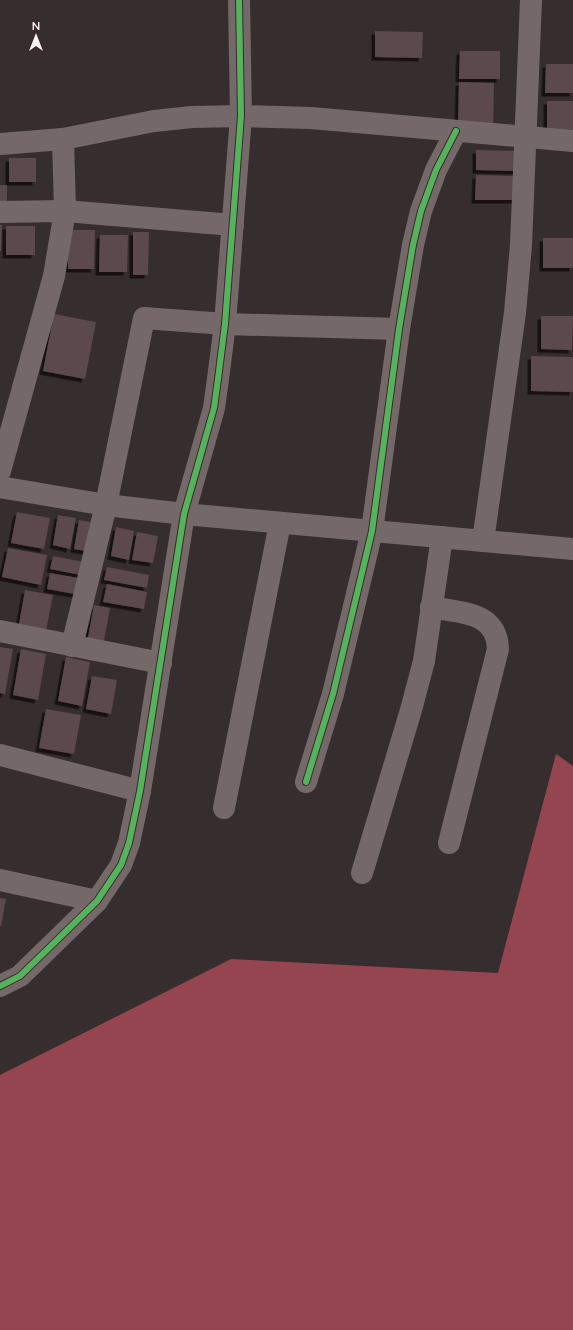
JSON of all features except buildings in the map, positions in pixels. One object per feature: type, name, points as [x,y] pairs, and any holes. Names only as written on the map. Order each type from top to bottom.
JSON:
[{"type":"street","points":[[0,986],[20,976],[97,901],[121,865],[129,843],[140,791],[184,514],[214,408],[225,324],[241,116],[239,0]]},
{"type":"street","points":[[483,541],[515,312],[520,245],[532,0]]},
{"type":"street","points":[[0,144],[63,139],[154,121],[192,117],[241,116],[311,118],[573,141]]},
{"type":"street","points":[[306,782],[333,694],[372,531],[399,329],[413,245],[421,211],[436,170],[456,131]]},
{"type":"street","points":[[0,471],[54,276],[65,211],[63,139]]},
{"type":"street","points":[[0,212],[65,211],[233,225]]},
{"type":"street","points":[[72,646],[106,505],[144,318],[225,324],[399,329]]},
{"type":"street","points":[[0,486],[106,505],[184,514],[573,549]]},
{"type":"street","points":[[224,808],[280,523]]},
{"type":"street","points":[[362,873],[411,710],[424,660],[442,538]]},
{"type":"street","points":[[431,607],[480,618],[493,626],[498,638],[498,649],[449,843]]},
{"type":"street","points":[[0,631],[161,663]]},
{"type":"street","points":[[0,755],[140,791]]},
{"type":"street","points":[[0,880],[97,901]]},
{"type":"shaded area","points":[[556,754],[573,766],[573,1330],[0,1330],[0,1075],[231,959],[498,973]]},
{"type":"cycle path","points":[[0,986],[20,976],[97,901],[121,865],[129,843],[140,791],[184,514],[214,408],[218,379],[225,324],[241,116],[239,0]]},
{"type":"cycle path","points":[[306,782],[333,694],[372,531],[399,329],[413,245],[421,211],[436,170],[456,131]]}]
